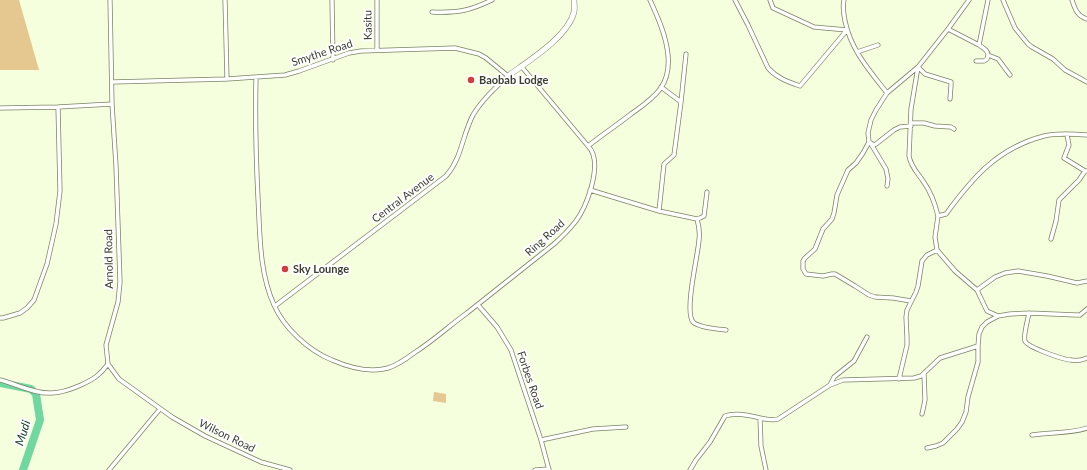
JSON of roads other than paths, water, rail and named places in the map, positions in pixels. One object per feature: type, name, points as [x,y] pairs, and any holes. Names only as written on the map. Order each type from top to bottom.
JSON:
[{"type":"street","points":[[110,0],[112,82]]},
{"type":"street","points":[[225,0],[227,79]]},
{"type":"street","points":[[332,0],[333,60]]},
{"type":"street","name":"Kasitu","points":[[377,0],[377,50]]},
{"type":"street","points":[[432,12],[468,10],[492,0]]},
{"type":"street","points":[[508,76],[554,41],[567,27],[574,11],[574,0]]},
{"type":"street","points":[[588,146],[647,102],[661,87],[666,77],[668,56],[666,42],[662,28],[650,0]]},
{"type":"street","points":[[735,0],[771,72],[781,79],[800,86],[847,30]]},
{"type":"street","points":[[770,0],[773,8],[814,26],[847,30]]},
{"type":"street","points":[[844,0],[843,9],[847,30],[856,52],[887,93]]},
{"type":"street","points":[[887,186],[888,179],[886,169],[870,143],[868,133],[871,120],[887,93],[918,67],[970,0]]},
{"type":"street","points":[[979,45],[988,0]]},
{"type":"street","points":[[1003,0],[1015,28],[1028,44],[1053,59],[1065,70],[1087,82]]},
{"type":"street","points":[[1072,0],[1076,12],[1083,18],[1087,19]]},
{"type":"street","points":[[948,29],[986,50],[988,55],[998,59],[1010,75]]},
{"type":"street","points":[[856,52],[878,45]]},
{"type":"street","name":"Smythe Road","points":[[112,82],[227,79],[285,75],[299,72],[349,53],[361,51],[455,48],[479,54],[508,76]]},
{"type":"street","points":[[659,211],[664,164],[674,155],[686,54]]},
{"type":"street","points":[[976,61],[984,61],[987,59],[988,55]]},
{"type":"street","name":"Ring Road","points":[[256,77],[255,122],[257,172],[262,255],[264,273],[269,293],[283,321],[304,344],[326,358],[343,365],[377,370],[400,363],[429,343],[478,305],[566,234],[577,220],[584,206],[594,173],[593,154],[521,66]]},
{"type":"street","points":[[918,67],[925,74],[951,82],[950,100]]},
{"type":"street","points":[[918,67],[911,109],[909,156],[910,163],[934,198],[938,216],[935,237],[937,250],[955,272],[977,290],[987,311],[998,316]]},
{"type":"street","name":"Central Avenue","points":[[275,306],[446,176],[456,163],[470,122],[478,108],[489,94],[508,76]]},
{"type":"street","name":"Arnold Road","points":[[108,364],[106,345],[118,302],[120,282],[112,82]]},
{"type":"street","points":[[661,87],[681,102]]},
{"type":"street","points":[[0,108],[112,104]]},
{"type":"street","points":[[0,318],[20,313],[34,300],[47,264],[56,224],[60,191],[58,107]]},
{"type":"street","points":[[870,143],[874,145],[894,130],[911,125],[924,123],[954,128]]},
{"type":"street","points":[[1051,239],[1056,221],[1059,200],[1086,171],[1064,158],[1069,146],[1067,135]]},
{"type":"street","points":[[938,216],[946,214],[973,178],[1002,154],[1020,145],[1045,136],[1087,135]]},
{"type":"street","points":[[870,143],[856,163],[848,170],[837,195],[832,219],[823,230],[815,249],[805,258],[803,269],[806,274],[823,276],[835,274],[869,295],[875,297],[911,301]]},
{"type":"street","points":[[590,190],[659,211],[697,219],[704,216],[707,192]]},
{"type":"street","points":[[697,219],[700,229],[700,239],[691,292],[691,318],[694,323],[700,326],[726,330]]},
{"type":"street","points":[[899,379],[907,345],[907,310],[918,286],[922,261],[926,255],[937,250]]},
{"type":"street","points":[[977,290],[994,277],[1005,273],[1018,271],[1034,273],[1077,283],[1087,281]]},
{"type":"street","name":"Forbes Road","points":[[478,305],[497,327],[511,350],[541,440],[549,469]]},
{"type":"street","points":[[927,448],[943,443],[962,422],[966,412],[968,397],[978,362],[979,334],[982,327],[987,322],[998,316],[1010,314],[1029,313],[1080,315],[1087,309]]},
{"type":"street","points":[[1029,313],[1025,339],[1027,344],[1064,359],[1072,360],[1087,358]]},
{"type":"street","points":[[830,385],[834,376],[854,361],[867,337]]},
{"type":"street","points":[[690,470],[710,442],[725,416],[744,415],[775,420],[830,385],[843,380],[914,378],[924,374],[940,358],[978,346]]},
{"type":"street","points":[[0,380],[37,391],[50,393],[61,392],[72,389],[96,377],[103,372],[108,364],[119,379],[160,409],[109,470]]},
{"type":"street","points":[[922,414],[925,400],[924,374]]},
{"type":"street","name":"Wilson Road","points":[[160,409],[205,436],[261,462],[290,470]]},
{"type":"street","points":[[760,418],[761,446],[766,470]]},
{"type":"street","points":[[541,440],[593,429],[626,427]]},
{"type":"street","points":[[1032,435],[1068,432],[1087,428]]},
{"type":"street","points":[[535,470],[549,469]]},
{"type":"waterway","name":"Mudi","points":[[0,383],[31,389],[36,394],[40,420],[23,470]]},
{"type":"place","name":"Baobab Lodge","points":[[471,80]]},
{"type":"place","name":"Sky Lounge","points":[[285,269]]}]
